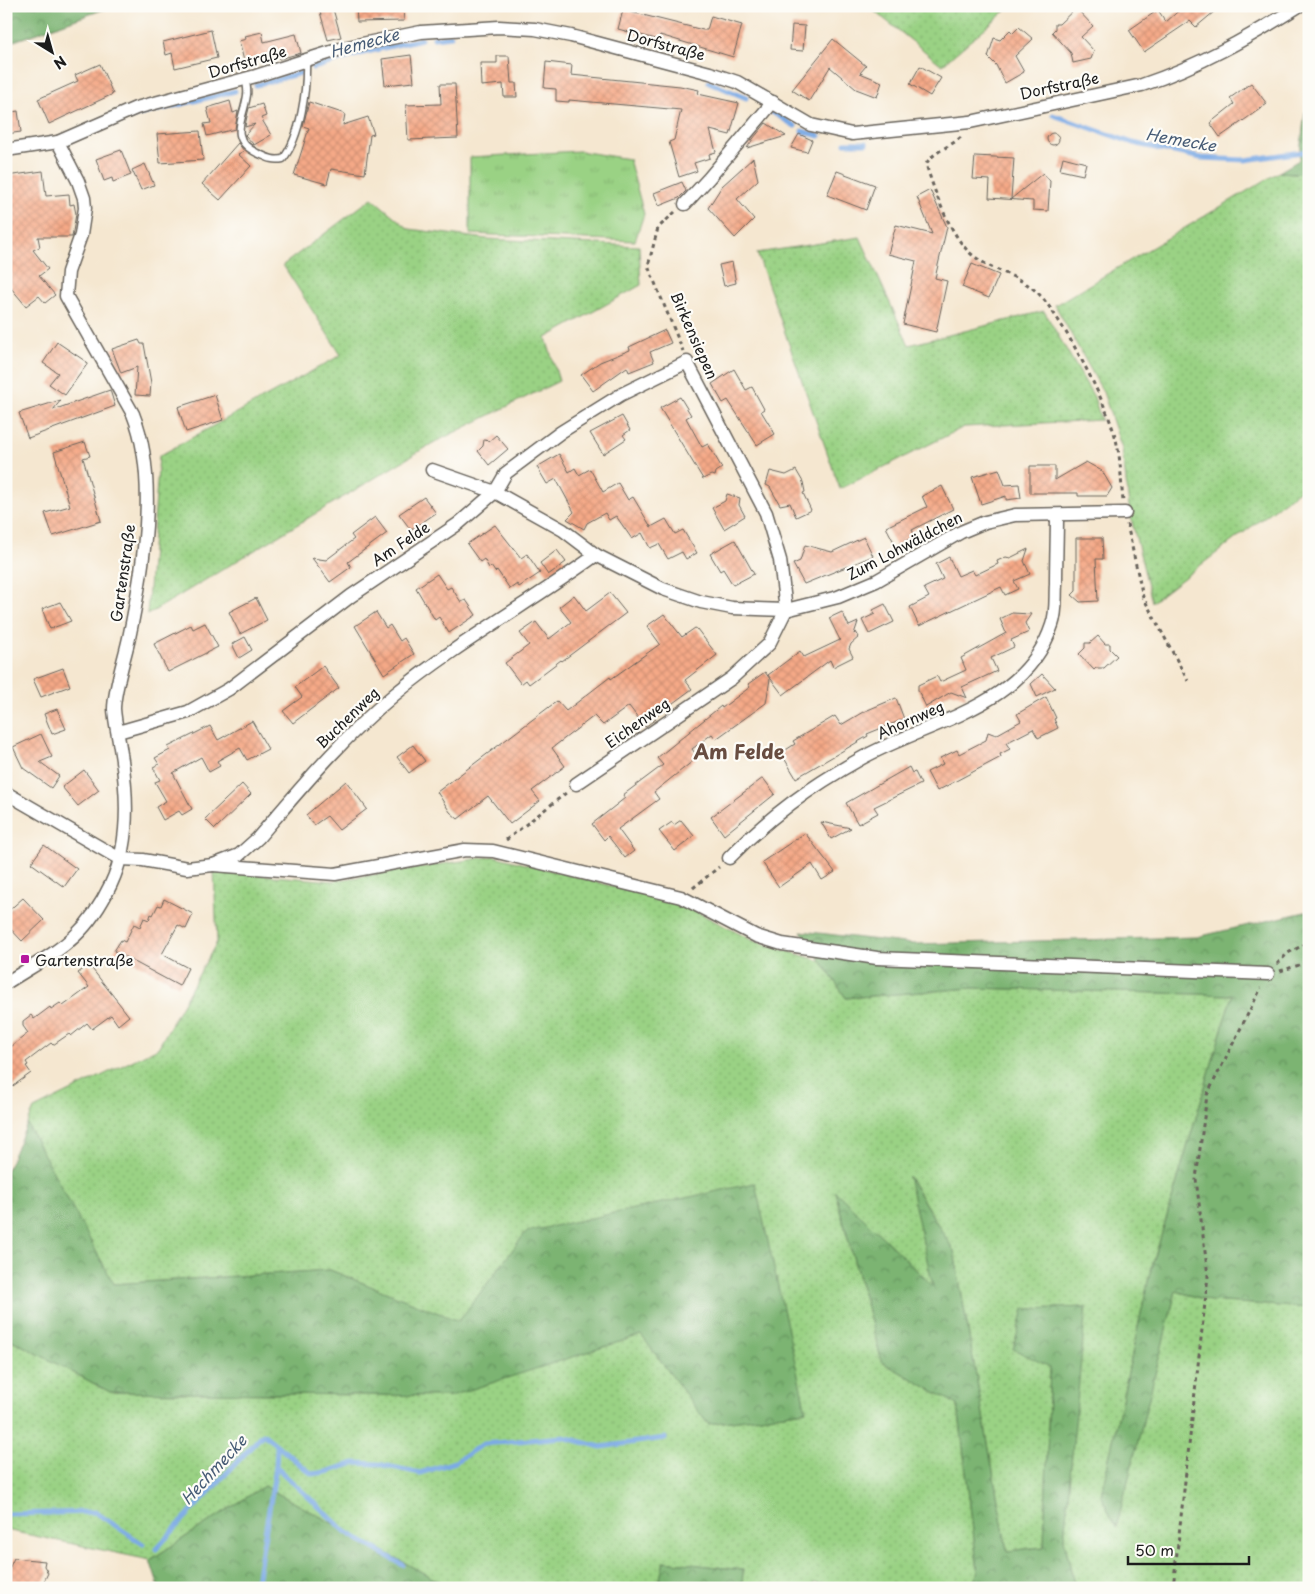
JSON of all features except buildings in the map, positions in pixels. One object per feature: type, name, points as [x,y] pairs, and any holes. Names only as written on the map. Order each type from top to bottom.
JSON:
[{"type":"street","name":"Dorfstraße","points":[[6,150],[58,142],[136,108],[246,79],[347,47],[421,32],[499,27],[534,29],[571,36],[710,73],[737,82],[811,125],[852,134],[970,122],[1142,85],[1169,76],[1234,47],[1299,6]]},
{"type":"street","points":[[685,204],[772,102]]},
{"type":"street","name":"Gartenstraße","points":[[6,983],[46,960],[78,934],[101,903],[120,859],[126,805],[114,708],[134,614],[147,502],[146,466],[139,430],[133,414],[66,296],[68,272],[81,235],[85,208],[78,180],[58,142]]},
{"type":"street","name":"Am Felde","points":[[118,732],[174,717],[224,693],[260,668],[352,596],[458,524],[495,492],[506,473],[561,432],[622,394],[687,362]]},
{"type":"street","name":"Birkensiepen","points":[[687,362],[766,513],[780,560],[786,610]]},
{"type":"street","name":"Zum Lohwäldchen","points":[[432,470],[495,492],[563,530],[596,555],[663,589],[732,608],[786,610],[859,589],[973,526],[1016,515],[1057,516],[1125,512]]},
{"type":"street","name":"Ahornweg","points":[[729,858],[760,827],[809,789],[864,757],[976,707],[1000,692],[1022,674],[1039,653],[1055,617],[1057,516]]},
{"type":"street","name":"Buchenweg","points":[[120,859],[144,860],[187,868],[213,865],[245,850],[348,736],[393,696],[420,674],[543,593],[596,555]]},
{"type":"street","name":"Eichenweg","points":[[576,784],[732,678],[769,644],[786,610]]},
{"type":"street","points":[[6,793],[120,859]]},
{"type":"street","points":[[213,865],[335,874],[465,850],[493,850],[681,897],[756,936],[782,944],[877,958],[1268,974]]},
{"type":"lane","points":[[246,79],[248,94],[239,125],[239,134],[252,150],[274,161],[283,159],[295,140],[307,78],[306,61]]},
{"type":"path","points":[[970,122],[966,132],[951,145],[931,156],[926,164],[929,173],[955,234],[964,248],[976,258],[1026,282],[1039,294],[1061,325],[1098,391],[1117,444],[1125,512],[1143,597],[1188,681]]},
{"type":"path","name":"Birkensiepen","points":[[685,204],[658,228],[648,266],[687,362]]},
{"type":"path","points":[[493,850],[576,784]]},
{"type":"path","points":[[681,897],[729,858]]},
{"type":"path","points":[[1173,1588],[1208,1276],[1196,1179],[1208,1095],[1268,974],[1288,953],[1309,942]]},
{"type":"path","points":[[1268,974],[1309,962]]},
{"type":"path","points":[[424,1588],[433,1584],[441,1588]]},
{"type":"green space","points":[[6,6],[113,6],[6,44]]},
{"type":"green space","points":[[868,6],[1011,6],[942,65]]},
{"type":"green space","points":[[1305,112],[1309,115],[1309,174],[1279,172],[1299,160]]},
{"type":"green space","points":[[579,151],[629,159],[644,214],[635,241],[470,234],[470,157]]},
{"type":"green space","points":[[1279,172],[1309,174],[1309,483],[1152,602],[1130,514],[1122,449],[1103,392],[1055,305]]},
{"type":"green space","points":[[372,198],[409,229],[487,239],[639,246],[641,285],[546,338],[559,381],[433,443],[147,615],[159,456],[341,355],[283,265]]},
{"type":"green space","points":[[860,237],[909,345],[1044,311],[1094,397],[1101,420],[964,427],[840,489],[757,253]]},
{"type":"green space","points":[[494,856],[679,903],[754,941],[821,961],[846,998],[972,988],[1232,995],[1149,1277],[1101,1495],[1116,1527],[1176,1291],[1210,1301],[1309,1308],[1309,1588],[1075,1588],[1064,1539],[1085,1307],[1024,1310],[1050,1366],[1044,1547],[1007,1551],[954,1251],[909,1177],[933,1286],[835,1192],[882,1362],[958,1405],[978,1572],[971,1588],[845,1588],[814,1583],[813,1588],[742,1588],[743,1570],[664,1561],[658,1588],[451,1588],[264,1486],[150,1560],[6,1530],[6,1337],[110,1392],[450,1396],[642,1334],[708,1424],[806,1411],[526,1232],[459,1322],[330,1270],[113,1284],[27,1124],[34,1109],[158,1048],[217,942],[214,871],[333,881]]},
{"type":"green space","points":[[1309,911],[1309,1308],[1210,1301],[1176,1291],[1116,1528],[1101,1495],[1149,1277],[1232,995],[972,988],[846,998],[801,931],[913,944],[1197,937]]},
{"type":"green space","points":[[27,1124],[114,1284],[330,1270],[459,1321],[526,1232],[755,1183],[806,1411],[708,1424],[641,1335],[451,1396],[110,1392],[6,1337],[6,1172]]},
{"type":"green space","points":[[908,1176],[954,1251],[1007,1551],[1044,1547],[1050,1367],[1013,1349],[1024,1309],[1086,1307],[1064,1539],[1075,1588],[971,1588],[978,1572],[958,1405],[882,1362],[835,1191],[933,1286]]},
{"type":"green space","points":[[264,1486],[451,1588],[159,1588],[150,1560]]},
{"type":"green space","points":[[664,1561],[743,1570],[742,1588],[658,1588]]},
{"type":"waterway","name":"Hemecke","points":[[434,38],[451,36]]},
{"type":"waterway","name":"Hemecke","points":[[313,68],[363,53],[421,39]]},
{"type":"waterway","name":"Hemecke","points":[[256,85],[301,73]]},
{"type":"waterway","name":"Hemecke","points":[[709,82],[746,98]]},
{"type":"waterway","name":"Hemecke","points":[[129,117],[235,91]]},
{"type":"waterway","name":"Hemecke","points":[[772,112],[795,126]]},
{"type":"waterway","name":"Hemecke","points":[[1053,115],[1133,143],[1201,158],[1245,160],[1309,151]]},
{"type":"waterway","name":"Hemecke","points":[[802,131],[819,136]]},
{"type":"waterway","name":"Hemecke","points":[[845,143],[866,143]]},
{"type":"waterway","name":"Hechmecke","points":[[156,1549],[263,1434],[312,1474],[326,1472],[355,1463],[378,1464],[420,1473],[455,1462],[483,1444],[563,1437],[601,1447],[665,1438]]},
{"type":"waterway","points":[[256,1588],[276,1467],[277,1447]]},
{"type":"waterway","points":[[276,1467],[346,1532],[403,1565]]},
{"type":"waterway","name":"Hechmecke","points":[[6,1514],[95,1512],[143,1544]]},
{"type":"place","name":"Gartenstraße","points":[[25,959]]},
{"type":"district","name":"Am Felde","points":[[739,751]]}]
